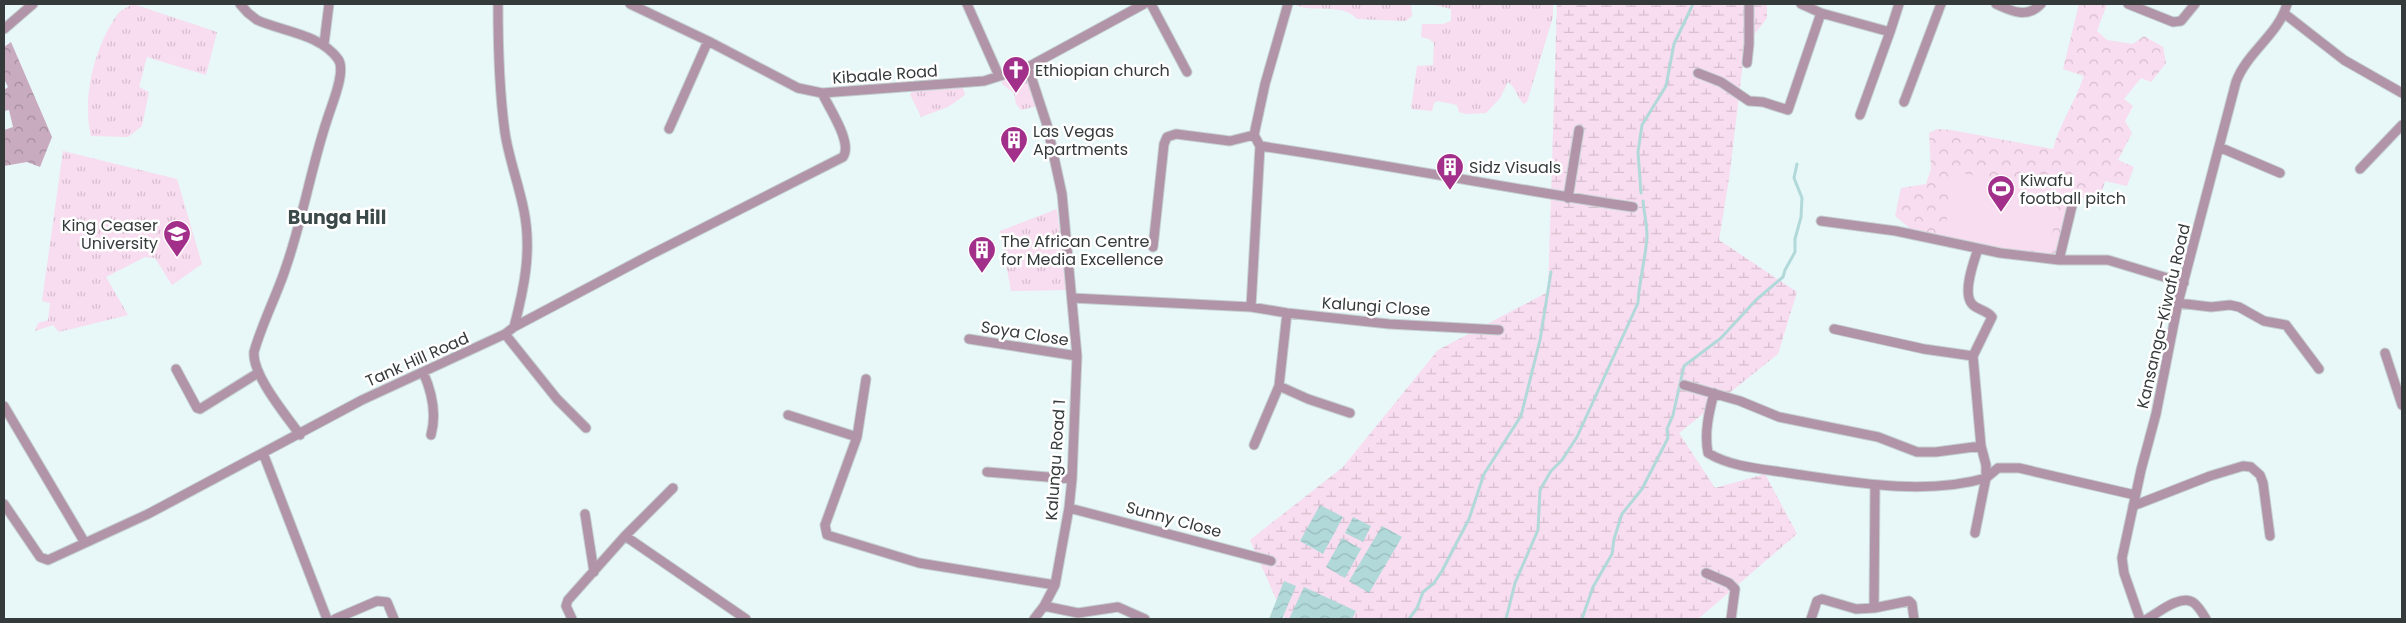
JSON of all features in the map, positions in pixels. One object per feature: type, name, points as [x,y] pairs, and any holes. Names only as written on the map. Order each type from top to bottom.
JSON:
[{"type":"street","points":[[4,29],[33,4]]},
{"type":"street","points":[[240,4],[258,20],[324,44],[340,60],[342,72],[321,137],[295,240],[254,352],[253,360],[258,373],[300,435]]},
{"type":"street","points":[[324,44],[329,4]]},
{"type":"street","points":[[498,4],[499,75],[506,135],[526,222],[527,255],[525,284],[514,327]]},
{"type":"street","name":"Kibaale Road","points":[[630,4],[708,41],[798,88],[822,93],[966,84],[999,76],[1028,66],[1144,4]]},
{"type":"street","points":[[967,4],[999,76]]},
{"type":"street","points":[[1151,4],[1186,72]]},
{"type":"street","points":[[1251,307],[1260,146],[1254,135],[1265,84],[1288,4]]},
{"type":"street","points":[[1747,63],[1749,4]]},
{"type":"street","points":[[1801,4],[1821,13],[1890,32]]},
{"type":"street","points":[[1860,115],[1899,4]]},
{"type":"street","points":[[1904,102],[1941,4]]},
{"type":"street","points":[[1996,4],[2021,13],[2030,11],[2041,4]]},
{"type":"street","points":[[2128,4],[2173,22],[2182,21],[2195,4]]},
{"type":"street","name":"Kansanga-Kiwafu Road","points":[[2140,619],[2121,564],[2135,495],[2156,414],[2178,303],[2240,70],[2285,14],[2287,4]]},
{"type":"street","points":[[1698,73],[1721,82],[1749,101],[1763,102],[1788,110],[1821,13]]},
{"type":"street","points":[[2285,14],[2344,60],[2402,93]]},
{"type":"street","points":[[669,129],[708,41]]},
{"type":"street","name":"Kalungu Road 1","points":[[1028,66],[1057,164],[1062,194],[1077,356],[1069,508],[1055,585],[1044,606],[1034,619]]},
{"type":"street","name":"Tank Hill Road","points":[[4,504],[40,557],[48,560],[148,514],[300,435],[362,400],[505,334],[514,327],[843,158],[846,150],[844,139],[822,93]]},
{"type":"street","points":[[2360,169],[2402,125]]},
{"type":"street","points":[[1568,198],[1579,130]]},
{"type":"street","points":[[1153,247],[1164,144],[1167,137],[1176,134],[1230,141],[1254,135]]},
{"type":"street","points":[[1260,146],[1351,159],[1568,198],[1633,207]]},
{"type":"street","points":[[2219,146],[2280,173]]},
{"type":"street","points":[[2059,260],[2072,206]]},
{"type":"street","points":[[1821,221],[1896,231],[1978,250],[2059,260],[2108,260],[2184,284]]},
{"type":"street","points":[[1975,533],[1986,478],[1986,465],[1981,446],[1973,356],[1992,320],[1988,313],[1973,305],[1969,297],[1972,266],[1978,250]]},
{"type":"street","name":"Kalungi Close","points":[[1072,298],[1251,307],[1287,313],[1389,324],[1500,330]]},
{"type":"street","points":[[2178,303],[2212,307],[2230,305],[2239,307],[2264,322],[2286,325],[2319,369]]},
{"type":"street","points":[[1254,445],[1279,386],[1287,313]]},
{"type":"street","points":[[1834,329],[1924,349],[1973,356]]},
{"type":"street","points":[[505,334],[557,399],[586,428]]},
{"type":"street","name":"Soya Close","points":[[969,339],[1077,356]]},
{"type":"street","points":[[2385,353],[2402,405]]},
{"type":"street","points":[[176,369],[197,408],[200,409],[258,373]]},
{"type":"street","points":[[423,372],[432,396],[434,410],[431,435]]},
{"type":"street","points":[[866,379],[857,436],[825,525],[827,534],[926,564],[1055,585]]},
{"type":"street","points":[[1279,386],[1308,400],[1350,413]]},
{"type":"street","points":[[1684,386],[1714,393],[1779,417],[1878,438],[1917,452],[1936,452],[1981,446]]},
{"type":"street","points":[[1714,393],[1707,419],[1706,445],[1708,453],[1718,459],[1770,470],[1875,486],[1968,482],[1986,478],[1998,468],[2019,468],[2135,495]]},
{"type":"street","points":[[4,406],[86,543]]},
{"type":"street","points":[[788,416],[857,436]]},
{"type":"street","points":[[263,453],[328,619]]},
{"type":"street","points":[[2133,506],[2210,476],[2243,466],[2251,467],[2260,475],[2263,484],[2270,536]]},
{"type":"street","points":[[987,472],[1072,479]]},
{"type":"street","points":[[1874,608],[1875,486]]},
{"type":"street","points":[[572,619],[566,604],[626,536],[673,488]]},
{"type":"street","name":"Sunny Close","points":[[1069,508],[1270,561]]},
{"type":"street","points":[[585,514],[594,572]]},
{"type":"street","points":[[626,536],[746,619]]},
{"type":"street","points":[[1706,573],[1736,589],[1730,619]]},
{"type":"street","points":[[335,619],[377,600],[387,602],[394,619]]},
{"type":"street","points":[[1812,619],[1814,607],[1819,600],[1856,608],[1874,608],[1909,601],[1912,604],[1914,619]]},
{"type":"street","points":[[2147,619],[2167,607],[2187,600],[2194,603],[2206,619]]},
{"type":"street","points":[[1044,606],[1078,613],[1118,607],[1145,619]]},
{"type":"green space","points":[[133,4],[217,32],[206,75],[147,57],[139,87],[149,92],[142,126],[128,137],[91,136],[88,106],[89,90],[96,58],[102,42],[117,15]]},
{"type":"green space","points":[[1294,4],[1411,4],[1412,16],[1406,21],[1357,19],[1351,14],[1336,9],[1309,8]]},
{"type":"green space","points":[[1430,4],[1553,4],[1553,17],[1527,102],[1524,104],[1522,102],[1508,82],[1500,98],[1486,113],[1466,114],[1459,112],[1457,105],[1438,101],[1434,103],[1432,111],[1411,109],[1417,66],[1433,65],[1434,43],[1429,39],[1421,37],[1422,24],[1443,24],[1451,21],[1451,9]]},
{"type":"green space","points":[[1557,4],[1767,4],[1767,18],[1745,46],[1729,179],[1719,240],[1797,292],[1778,354],[1679,433],[1715,488],[1765,474],[1797,534],[1698,619],[1285,619],[1250,540],[1343,467],[1438,350],[1548,292]]},
{"type":"green space","points":[[2079,4],[2107,4],[2097,31],[2107,40],[2133,44],[2144,36],[2163,47],[2166,63],[2151,82],[2141,78],[2124,99],[2133,106],[2125,121],[2132,133],[2118,160],[2134,167],[2127,186],[2105,181],[2099,203],[2074,195],[2055,257],[1923,239],[1895,216],[1901,188],[1926,184],[1931,169],[1929,133],[1937,129],[1951,130],[2053,149],[2084,76],[2063,69]]},
{"type":"green space","points":[[11,42],[52,137],[40,167],[27,162],[4,166],[4,130],[13,127],[9,110],[4,111],[4,90],[8,87],[4,79],[4,47]]},
{"type":"green space","points":[[1024,70],[1038,106],[1021,110],[1016,104],[1014,93],[1002,84],[1001,78]]},
{"type":"green space","points":[[963,88],[965,95],[948,107],[921,117],[910,94],[914,90]]},
{"type":"green space","points":[[63,151],[177,179],[202,264],[172,285],[155,258],[145,257],[106,277],[128,315],[59,332],[53,325],[35,331],[38,323],[48,320],[50,303],[42,301]]},
{"type":"green space","name":"Kiwafu football pitch","points":[[1954,172],[2058,189],[2050,253],[1944,238]]},
{"type":"green space","points":[[1057,209],[1066,290],[1011,291],[1000,231]]},
{"type":"water","points":[[1320,505],[1343,517],[1323,554],[1300,541]]},
{"type":"water","points":[[1353,517],[1371,526],[1363,542],[1345,533]]},
{"type":"water","points":[[1382,526],[1402,537],[1369,593],[1349,581]]},
{"type":"water","points":[[1342,538],[1361,549],[1345,578],[1326,567]]},
{"type":"water","points":[[1284,581],[1296,586],[1282,619],[1269,619]]},
{"type":"water","points":[[1304,587],[1356,611],[1352,619],[1289,619]]},
{"type":"waterway","points":[[1641,193],[1638,152],[1642,125],[1666,86],[1674,44],[1693,4]]},
{"type":"waterway","points":[[1582,619],[1593,587],[1612,554],[1614,539],[1622,514],[1642,489],[1668,438],[1667,429],[1673,415],[1684,366],[1721,338],[1756,300],[1783,277],[1795,252],[1795,239],[1801,217],[1802,198],[1794,178],[1797,164]]},
{"type":"waterway","points":[[1506,619],[1515,583],[1538,530],[1540,490],[1551,471],[1562,460],[1577,437],[1638,303],[1647,236],[1643,201]]},
{"type":"waterway","points":[[1409,619],[1417,608],[1423,592],[1434,583],[1442,571],[1469,519],[1484,474],[1521,416],[1540,340],[1551,272]]},
{"type":"place","name":"Ethiopian church","points":[[1016,94]]},
{"type":"place","name":"Las Vegas Apartments","points":[[1014,164]]},
{"type":"place","name":"Sidz Visuals","points":[[1450,191]]},
{"type":"place","name":"Kiwafu football pitch","points":[[2001,213]]},
{"type":"place","name":"King Ceaser University","points":[[177,258]]},
{"type":"place","name":"The African Centre for Media Excellence","points":[[982,274]]},
{"type":"district","name":"Bunga Hill","points":[[337,217]]}]
